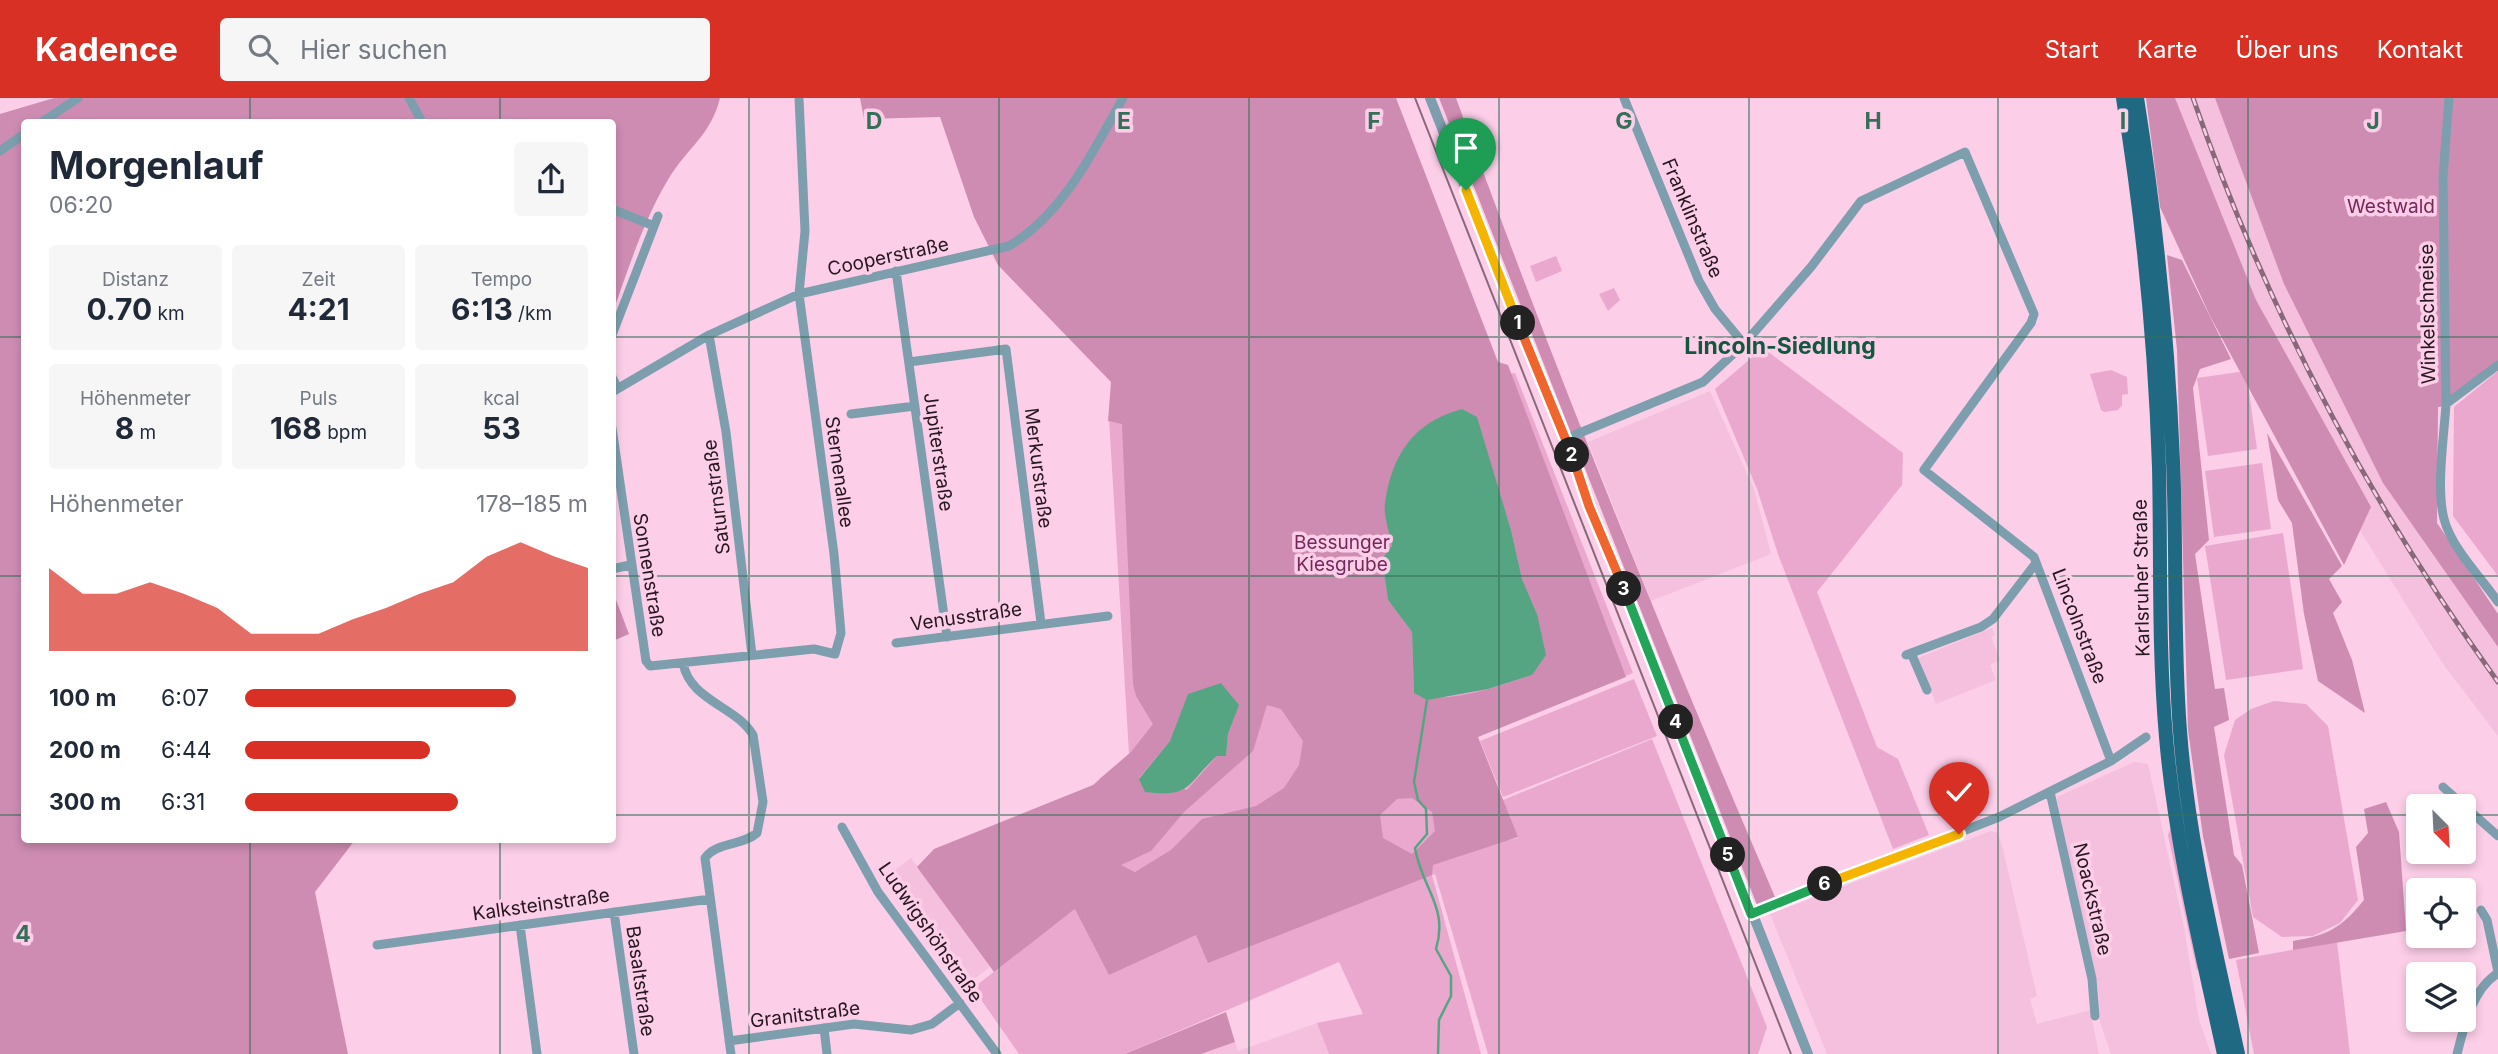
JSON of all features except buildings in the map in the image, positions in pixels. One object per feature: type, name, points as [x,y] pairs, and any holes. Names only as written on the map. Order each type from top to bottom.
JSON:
[{"type":"main road","name":"Karlsruher Straße","points":[[2123,98],[2138,196],[2154,369],[2160,637],[2166,739],[2179,836],[2224,1054]]},
{"type":"main road","name":"Karlsruher Straße","points":[[2137,98],[2158,248],[2167,372],[2173,462],[2176,671],[2184,773],[2194,847],[2238,1054]]},
{"type":"street","points":[[46,119],[78,98]]},
{"type":"street","points":[[409,98],[420,119]]},
{"type":"street","name":"Sternenallee","points":[[799,98],[805,231],[799,294],[834,554],[841,634],[835,654]]},
{"type":"street","name":"Cooperstraße","points":[[616,388],[709,335],[799,294],[988,253],[1009,246],[1032,232],[1055,208],[1123,98]]},
{"type":"street","points":[[1430,98],[1589,506],[1808,1054]]},
{"type":"street","name":"Franklinstraße","points":[[1624,98],[1699,281],[1715,309],[1744,344]]},
{"type":"street","name":"Winkelschneise","points":[[2449,98],[2443,176],[2446,404],[2444,519],[2453,538],[2498,602]]},
{"type":"street","points":[[0,151],[21,136]]},
{"type":"street","name":"Lincolnstraße","points":[[1744,344],[1811,267],[1861,201],[1965,152],[2034,314],[2031,323],[1924,470],[2034,557],[2111,761]]},
{"type":"street","points":[[616,211],[654,226]]},
{"type":"street","points":[[616,325],[658,216]]},
{"type":"street","name":"Jupiterstraße","points":[[896,271],[947,637]]},
{"type":"street","name":"Saturnstraße","points":[[709,335],[726,432],[752,654]]},
{"type":"street","points":[[1565,439],[1703,382],[1744,344]]},
{"type":"street","name":"Merkurstraße","points":[[909,362],[1006,349],[1041,623]]},
{"type":"street","points":[[2446,404],[2498,365]]},
{"type":"street","points":[[851,414],[915,406]]},
{"type":"street","name":"Sonnenstraße","points":[[616,458],[646,661],[654,667],[814,649],[835,654]]},
{"type":"street","points":[[1927,690],[1909,654],[1993,619],[2036,563]]},
{"type":"street","points":[[616,568],[630,565]]},
{"type":"street","points":[[1041,623],[1108,616]]},
{"type":"street","name":"Venusstraße","points":[[896,643],[1041,623]]},
{"type":"street","points":[[683,663],[685,672],[695,687],[712,704],[748,727],[753,735],[763,802],[757,834],[740,844],[716,849],[705,858],[731,1054]]},
{"type":"street","points":[[1751,914],[1959,834],[2111,761],[2147,737]]},
{"type":"street","points":[[2443,787],[2498,836]]},
{"type":"street","name":"Noackstraße","points":[[2050,792],[2092,979],[2095,1016]]},
{"type":"street","name":"Ludwigshöhstraße","points":[[842,827],[878,892],[997,1054]]},
{"type":"street","name":"Kalksteinstraße","points":[[377,945],[710,899]]},
{"type":"street","points":[[2457,1054],[2477,997],[2486,983],[2498,973],[2487,920],[2481,911]]},
{"type":"street","name":"Basaltstraße","points":[[614,912],[634,1054]]},
{"type":"street","points":[[520,925],[537,1054]]},
{"type":"street","name":"Granitstraße","points":[[729,1041],[865,1023],[911,1030],[932,1024],[960,1003]]},
{"type":"street","points":[[824,1028],[827,1054]]},
{"type":"shaded area","points":[[2166,98],[2231,98],[2437,523],[2498,614],[2498,736],[2443,664],[2315,458],[2212,235],[2180,254]]},
{"type":"shaded area","points":[[1710,391],[1754,489],[1771,554],[1651,601],[1588,442]]},
{"type":"shaded area","points":[[1462,409],[1477,417],[1511,530],[1522,579],[1537,614],[1546,655],[1532,675],[1488,689],[1427,700],[1414,693],[1412,632],[1388,600],[1382,559],[1392,546],[1385,503],[1393,469],[1408,442],[1431,422]]},
{"type":"shaded area","points":[[1992,628],[1995,635],[1991,637],[2000,660],[1990,665],[1996,680],[1936,704],[1918,658]]},
{"type":"shaded area","points":[[1221,683],[1239,705],[1228,734],[1226,756],[1217,756],[1180,791],[1145,792],[1139,779],[1170,741],[1188,694]]},
{"type":"shaded area","points":[[2134,762],[2148,764],[2184,927],[2199,1020],[2211,1054],[2111,1054],[2100,1022],[2098,989],[2057,797]]},
{"type":"shaded area","points":[[1991,831],[1998,833],[2003,849],[2037,996],[2030,999],[2037,1024],[2090,1010],[2099,1054],[1827,1054],[1770,914]]},
{"type":"shaded area","points":[[911,858],[990,967],[969,983],[890,874]]},
{"type":"shaded area","points":[[1317,1023],[1329,1054],[1201,1054],[1235,1042],[1238,1051]]},
{"type":"green space","points":[[54,98],[720,98],[711,122],[676,167],[652,210],[616,304],[616,119],[21,119],[21,843],[353,843],[315,892],[348,1054],[0,1054],[0,114]]},
{"type":"green space","points":[[860,98],[1396,98],[1498,362],[1508,365],[1626,677],[1478,737],[1518,837],[1433,865],[1432,875],[1208,963],[1196,935],[1109,975],[1075,909],[994,972],[917,867],[934,849],[1093,785],[1131,752],[1153,724],[1136,696],[1133,684],[1122,424],[1108,421],[1111,382],[998,265],[974,217],[940,117],[864,119]],"holes":[[[1476,417],[1511,530],[1522,579],[1537,614],[1532,675],[1456,696],[1440,698],[1414,693],[1412,632],[1388,600],[1382,559],[1392,547],[1390,527]],[[1239,704],[1228,734],[1226,756],[1217,756],[1187,790],[1139,778],[1170,741]],[[1267,705],[1281,709],[1303,741],[1299,765],[1284,788],[1256,806],[1202,819],[1171,850],[1135,872],[1121,865],[1151,851],[1184,812],[1253,751]],[[1412,798],[1432,812],[1435,831],[1412,854],[1383,838],[1380,815],[1397,799]]]},
{"type":"green space","points":[[1439,98],[1456,98],[1610,499],[1775,897],[1757,905]]},
{"type":"green space","points":[[2146,98],[2175,98],[2256,300],[2371,507],[2344,565],[2210,316],[2160,207]]},
{"type":"green space","name":"Westwald","points":[[2215,98],[2498,98],[2498,363],[2448,406],[2438,407],[2437,523],[2498,614],[2498,647],[2383,483],[2284,284]]},
{"type":"green space","points":[[2167,255],[2182,260],[2231,359],[2200,369],[2193,388],[2209,540],[2195,554],[2215,689],[2224,688],[2229,720],[2214,727],[2234,855],[2242,865],[2259,953],[2229,959],[2203,836],[2188,730],[2177,350]]},
{"type":"green space","points":[[1556,256],[1562,271],[1536,282],[1530,266]]},
{"type":"green space","points":[[1614,288],[1620,300],[1608,311],[1599,294]]},
{"type":"green space","points":[[1763,348],[1903,453],[1902,485],[1817,592],[1877,747],[1898,759],[1929,835],[1893,849],[1779,557],[1757,489],[1715,389]]},
{"type":"green space","points":[[2111,370],[2127,377],[2128,394],[2122,395],[2122,405],[2118,410],[2104,412],[2101,410],[2090,374]]},
{"type":"green space","points":[[2246,371],[2257,449],[2208,456],[2197,378]]},
{"type":"green space","points":[[2498,371],[2498,576],[2453,516],[2454,407]]},
{"type":"green space","name":"Bessunger Kiesgrube","points":[[1515,373],[1633,673],[1475,737],[1515,831],[1503,800],[1652,739],[1767,1027],[1758,1054],[1488,1054],[1435,874],[1432,875],[1481,1054],[1329,1054],[1317,1023],[1363,1014],[1339,962],[1125,1054],[1019,1054],[973,988],[1075,909],[1135,872],[1120,865],[1136,857],[1099,779],[1129,754],[1109,418]],"holes":[[[1516,833],[1518,838],[1432,857]]]},
{"type":"green space","points":[[2267,433],[2342,566],[2329,579],[2342,602],[2333,613],[2352,660],[2365,713],[2318,681],[2304,614],[2292,523],[2278,500]]},
{"type":"green space","points":[[2262,463],[2271,529],[2214,537],[2205,471]]},
{"type":"green space","points":[[2283,533],[2303,669],[2226,680],[2205,546]]},
{"type":"green space","points":[[616,600],[629,634],[616,639]]},
{"type":"green space","points":[[1634,679],[1657,736],[1503,797],[1480,741]]},
{"type":"green space","points":[[2274,701],[2306,704],[2328,726],[2358,900],[2340,923],[2313,936],[2282,937],[2253,917],[2224,755],[2235,720],[2251,709]]},
{"type":"green space","points":[[2386,802],[2399,832],[2406,931],[2293,950],[2293,941],[2333,929],[2364,900],[2356,847],[2368,833],[2364,809]]},
{"type":"green space","points":[[2172,825],[2198,967],[2197,971],[2168,835]]},
{"type":"green space","points":[[2337,942],[2350,1054],[2254,1054],[2236,960]]},
{"type":"green space","points":[[1226,1012],[1235,1042],[1201,1054],[1125,1054]]},
{"type":"waterway","points":[[1427,700],[1414,782],[1418,800],[1426,809],[1427,834],[1415,848],[1437,909],[1439,934],[1436,949],[1451,976],[1451,996],[1439,1020],[1438,1054]]},
{"type":"tram line","points":[[1415,98],[1791,1054]]},
{"type":"railway","points":[[2193,98],[2253,253],[2324,401],[2406,544],[2498,682]]},
{"type":"district","name":"Lincoln-Siedlung","points":[[1780,346]]},
{"type":"route","points":[[1466,190],[1573,456],[1589,506],[1751,914],[1959,834]]}]
